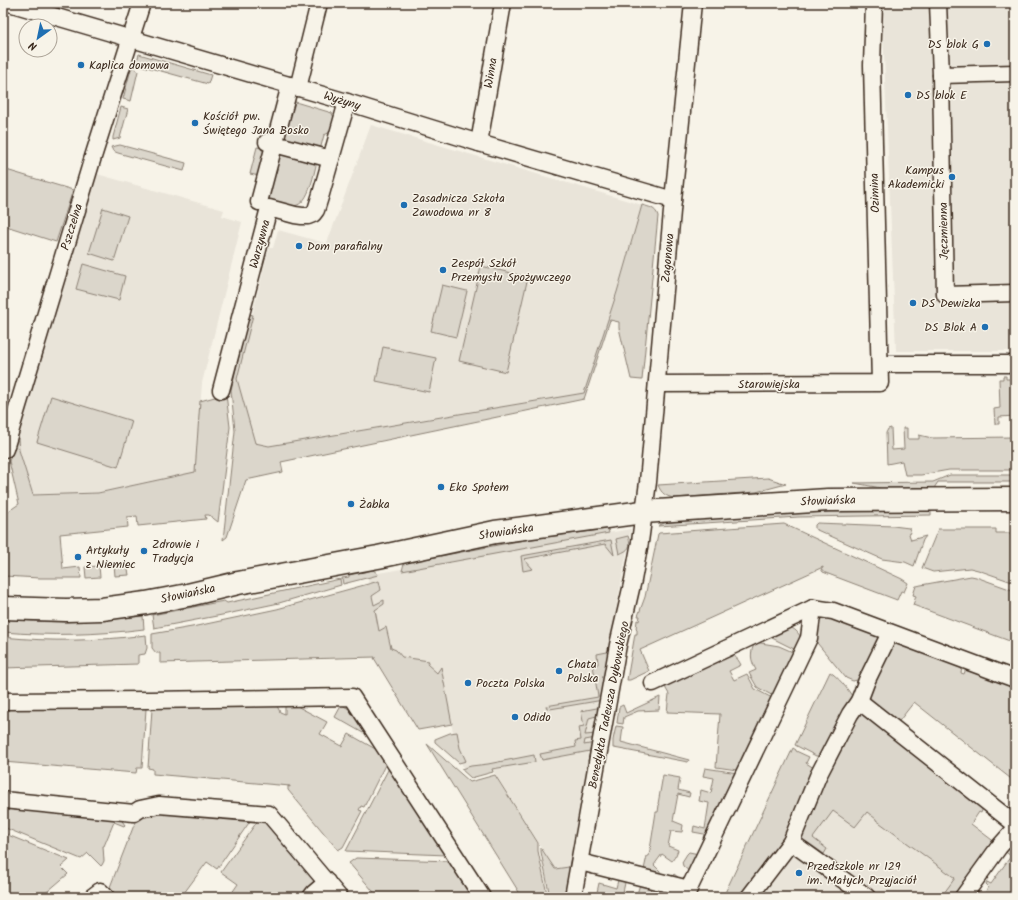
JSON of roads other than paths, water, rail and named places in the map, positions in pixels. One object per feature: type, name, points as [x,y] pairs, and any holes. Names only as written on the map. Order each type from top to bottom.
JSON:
[{"type":"street","name":"Wyżyny","points":[[9,3],[347,102],[479,143],[673,200]]},
{"type":"street","name":"Pszczelna","points":[[3,448],[5,449],[93,157],[142,3]]},
{"type":"street","points":[[259,202],[271,143],[294,87],[319,3]]},
{"type":"street","name":"Winna","points":[[479,143],[502,3]]},
{"type":"street","name":"Zagonowa","points":[[643,512],[648,482],[673,200],[693,3]]},
{"type":"street","name":"Ozimina","points":[[874,3],[872,65],[880,383]]},
{"type":"street","name":"Jęczmienna","points":[[938,3],[945,295],[1015,293]]},
{"type":"street","points":[[940,74],[1015,73]]},
{"type":"street","name":"Warzywna","points":[[222,390],[269,208],[295,216],[308,216],[313,214],[316,210],[319,204],[347,102]]},
{"type":"street","points":[[271,143],[331,159]]},
{"type":"street","points":[[880,364],[1015,364]]},
{"type":"street","name":"Starowiejska","points":[[657,384],[880,383]]},
{"type":"street","name":"Słowiańska","points":[[3,608],[80,610],[146,604],[238,583],[378,557],[496,532],[643,512],[828,500],[1015,498]]},
{"type":"street","name":"Benedykta Tadeusza Dybowskiego","points":[[573,897],[618,645],[640,542],[643,512]]},
{"type":"street","points":[[580,862],[687,893],[809,638],[813,608]]},
{"type":"street","points":[[653,683],[813,608],[833,612],[1015,679]]},
{"type":"street","points":[[749,897],[791,842],[818,776],[850,714],[859,701],[867,680],[890,633]]},
{"type":"street","points":[[3,701],[352,697],[482,897]]},
{"type":"street","points":[[859,701],[1015,824]]},
{"type":"street","points":[[3,800],[134,813],[140,809],[159,804],[270,814],[339,897]]},
{"type":"street","points":[[963,897],[1000,846],[1015,829]]},
{"type":"street","points":[[791,842],[867,897]]},
{"type":"street","points":[[311,897],[327,882]]},
{"type":"street","points":[[92,897],[100,890],[106,897]]},
{"type":"place","name":"DS blok G","points":[[987,44]]},
{"type":"place","name":"Kaplica domowa","points":[[81,65]]},
{"type":"place","name":"DS blok E","points":[[908,95]]},
{"type":"place","name":"Kościół pw. Świętego Jana Bosko","points":[[195,123]]},
{"type":"place","name":"Kampus Akademicki","points":[[952,177]]},
{"type":"place","name":"Zasadnicza Szkoła Zawodowa nr 8","points":[[404,205]]},
{"type":"place","name":"Dom parafialny","points":[[299,246]]},
{"type":"place","name":"Zespół Szkół Przemysłu Spożywczego","points":[[443,270]]},
{"type":"place","name":"DS Dewizka","points":[[913,303]]},
{"type":"place","name":"DS Blok A","points":[[985,327]]},
{"type":"place","name":"Eko Społem","points":[[441,487]]},
{"type":"place","name":"Żabka","points":[[351,504]]},
{"type":"place","name":"Zdrowie i Tradycja","points":[[144,551]]},
{"type":"place","name":"Artykuły z Niemiec","points":[[78,557]]},
{"type":"place","name":"Chata Polska","points":[[559,671]]},
{"type":"place","name":"Poczta Polska","points":[[468,683]]},
{"type":"place","name":"Odido","points":[[515,717]]},
{"type":"place","name":"Przedszkole nr 129 im. Małych Przyjaciół","points":[[799,873]]}]
